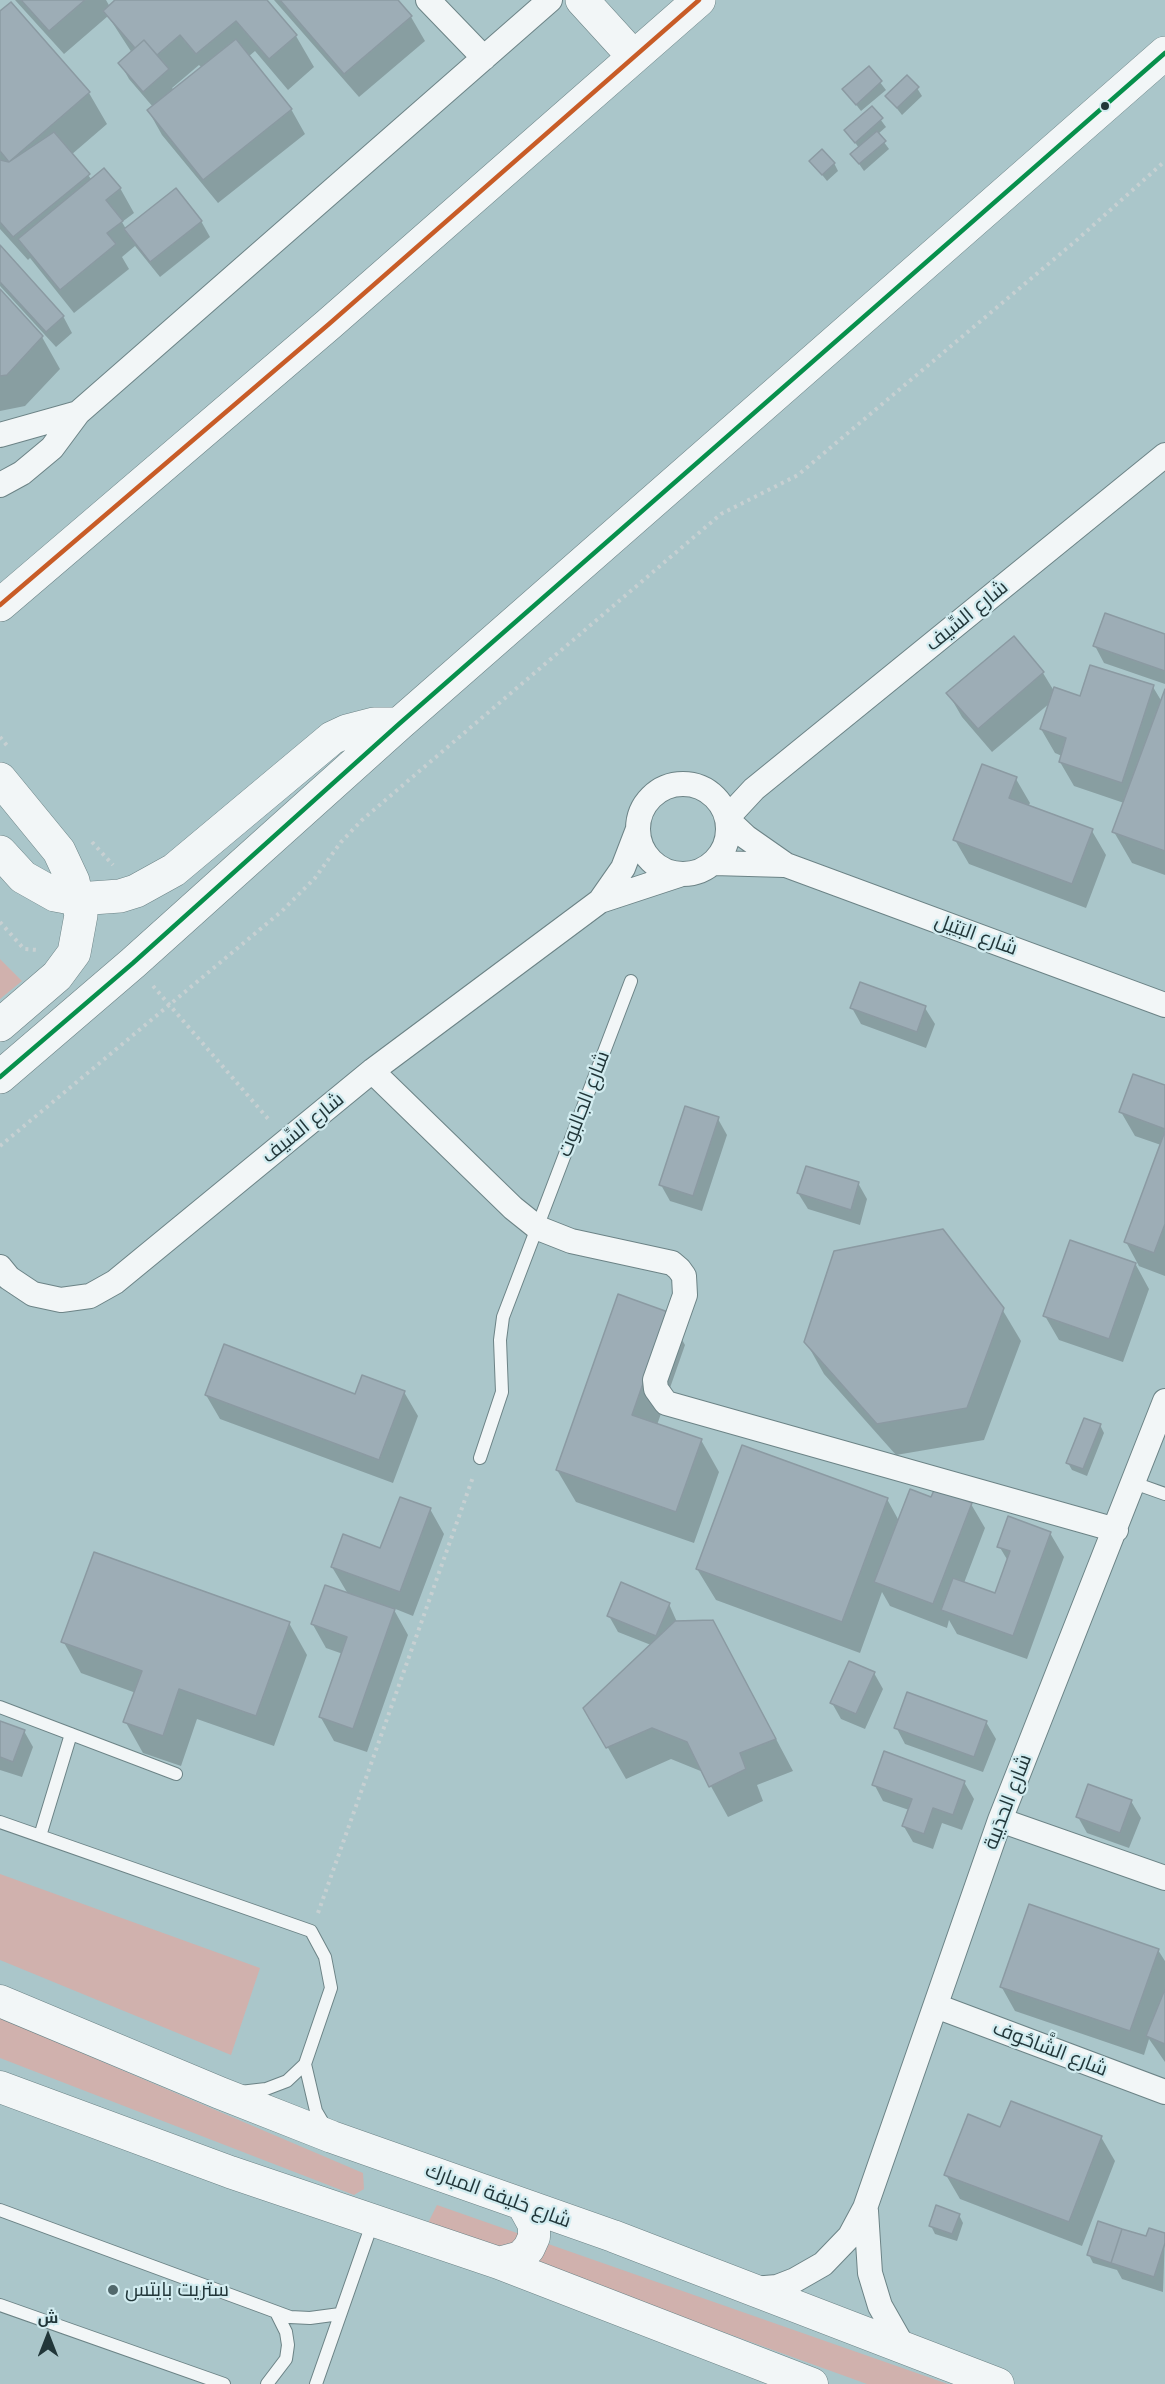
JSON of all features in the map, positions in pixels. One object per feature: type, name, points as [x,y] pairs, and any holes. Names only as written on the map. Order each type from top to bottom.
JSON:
[{"type":"main road","points":[[582,0],[634,57]]},
{"type":"main road","points":[[0,605],[14,587],[329,324],[699,0]]},
{"type":"main road","points":[[0,1077],[133,963],[399,724],[1165,53]]},
{"type":"main road","points":[[0,852],[23,877],[55,895],[77,899],[120,896],[157,881],[174,870],[326,742],[346,731],[374,724],[399,724]]},
{"type":"main road","points":[[0,779],[59,851],[73,881],[81,915],[74,953],[57,976],[0,1025]]},
{"type":"street","points":[[428,0],[484,58]]},
{"type":"street","points":[[0,485],[22,473],[52,448],[78,412],[550,0]]},
{"type":"street","points":[[0,435],[78,412]]},
{"type":"street","name":"شارع السِّيف","points":[[728,819],[770,777],[1165,455]]},
{"type":"street","name":"شارع السِّيف","points":[[700,787],[724,786],[770,777]]},
{"type":"street","points":[[686,783],[713,794],[722,804],[728,819],[729,836],[724,851],[714,863],[698,872],[679,875],[654,865],[645,855],[638,829],[643,808],[658,791],[671,785],[686,783]]},
{"type":"street","name":"شارع البَتِيل","points":[[728,819],[753,842],[786,865],[1165,1005]]},
{"type":"street","name":"شارع السِّيف","points":[[0,1267],[9,1278],[33,1294],[61,1300],[90,1296],[116,1282],[372,1071],[600,901],[623,868],[638,829]]},
{"type":"street","name":"شارع البَتِيل","points":[[714,863],[786,865]]},
{"type":"street","name":"شارع السِّيف","points":[[600,901],[679,875]]},
{"type":"street","points":[[372,1071],[513,1208],[538,1228],[571,1241],[672,1263],[684,1276],[685,1295],[656,1380],[660,1397],[666,1403],[1116,1530]]},
{"type":"street","name":"شارع الحدَيبة","points":[[753,2289],[777,2287],[823,2264],[850,2236],[866,2208],[1000,1820],[1165,1401]]},
{"type":"street","points":[[1000,1820],[1165,1878]]},
{"type":"street","name":"شارع خليفة المبارك","points":[[0,2001],[220,2094],[332,2137],[753,2289],[905,2350],[998,2384]]},
{"type":"street","name":"شارع الشَّاحُوف","points":[[936,2006],[1165,2092]]},
{"type":"street","points":[[0,2087],[230,2172],[499,2263],[812,2384]]},
{"type":"street","points":[[499,2263],[521,2257],[529,2248],[534,2225],[531,2214],[523,2205]]},
{"type":"street","name":"شارع الحدَيبة","points":[[866,2208],[870,2273],[880,2306],[905,2350]]},
{"type":"lane","name":"شارع الجالبوت","points":[[480,1458],[502,1392],[500,1340],[504,1317],[631,981]]},
{"type":"lane","points":[[1134,1483],[1165,1494]]},
{"type":"lane","points":[[0,1707],[176,1774]]},
{"type":"lane","points":[[40,1836],[71,1734]]},
{"type":"lane","points":[[0,1822],[311,1931],[325,1956],[330,1988],[305,2064],[288,2081],[266,2089],[220,2094]]},
{"type":"lane","points":[[305,2064],[316,2111],[332,2137]]},
{"type":"lane","points":[[0,2210],[290,2317],[310,2318],[340,2314]]},
{"type":"lane","points":[[316,2384],[374,2219]]},
{"type":"lane","points":[[0,2305],[224,2384]]},
{"type":"lane","points":[[267,2384],[286,2359],[288,2345],[286,2332],[276,2312]]},
{"type":"path","points":[[0,1146],[299,895],[362,820],[721,514],[798,476],[1078,239],[1165,161]]},
{"type":"path","points":[[0,922],[24,949],[74,953]]},
{"type":"path","points":[[133,963],[288,1141]]},
{"type":"path","points":[[311,1931],[480,1458]]},
{"type":"shaded area","points":[[0,959],[22,981],[0,999]]},
{"type":"shaded area","points":[[0,1874],[260,1968],[231,2055],[0,1960]]},
{"type":"shaded area","points":[[0,2018],[363,2173],[364,2189],[354,2195],[0,2058]]},
{"type":"shaded area","points":[[437,2205],[948,2384],[867,2384],[427,2225]]},
{"type":"building","points":[[21,0],[85,0],[49,31]]},
{"type":"building","points":[[115,0],[267,0],[297,35],[269,59],[236,21],[196,54],[180,35],[157,55],[144,40],[135,48],[103,11]]},
{"type":"building","points":[[280,0],[398,0],[412,16],[344,74]]},
{"type":"building","points":[[11,2],[90,92],[9,162],[0,151],[0,11]]},
{"type":"building","points":[[236,39],[292,109],[203,180],[147,110]]},
{"type":"building","points":[[144,40],[169,69],[143,92],[118,63]]},
{"type":"building","points":[[869,66],[882,81],[856,105],[842,89]]},
{"type":"building","points":[[907,75],[919,87],[897,108],[885,96]]},
{"type":"building","points":[[872,106],[883,118],[855,143],[844,130]]},
{"type":"building","points":[[877,131],[886,141],[859,164],[850,154]]},
{"type":"building","points":[[54,132],[90,174],[13,237],[0,222],[0,160],[9,162]]},
{"type":"building","points":[[822,149],[835,163],[822,175],[809,161]]},
{"type":"building","points":[[104,168],[121,188],[106,200],[123,221],[107,233],[116,244],[60,290],[18,239]]},
{"type":"building","points":[[176,188],[202,221],[150,262],[124,229]]},
{"type":"building","points":[[0,245],[64,316],[46,332],[0,282]]},
{"type":"building","points":[[0,289],[43,336],[7,375],[0,376]]},
{"type":"building","points":[[1105,613],[1165,634],[1165,671],[1093,646]]},
{"type":"building","points":[[1014,636],[1044,672],[978,729],[946,693]]},
{"type":"building","points":[[1090,665],[1154,685],[1122,783],[1059,762],[1066,738],[1040,729],[1054,687],[1080,696]]},
{"type":"building","points":[[1165,689],[1165,851],[1112,832]]},
{"type":"building","points":[[982,764],[1017,777],[1009,798],[1093,829],[1072,884],[953,840]]},
{"type":"building","points":[[860,982],[926,1006],[917,1032],[850,1008]]},
{"type":"building","points":[[1133,1074],[1165,1085],[1165,1129],[1119,1112]]},
{"type":"building","points":[[685,1106],[719,1117],[693,1196],[659,1185]]},
{"type":"building","points":[[1165,1131],[1165,1224],[1154,1253],[1124,1242]]},
{"type":"building","points":[[806,1166],[859,1182],[851,1210],[797,1193]]},
{"type":"building","points":[[943,1229],[1004,1308],[967,1408],[877,1424],[804,1342],[834,1251]]},
{"type":"building","points":[[1070,1240],[1136,1263],[1109,1339],[1043,1316]]},
{"type":"building","points":[[618,1294],[668,1312],[632,1415],[702,1439],[676,1512],[556,1470]]},
{"type":"building","points":[[224,1344],[355,1394],[362,1375],[405,1391],[379,1460],[205,1395]]},
{"type":"building","points":[[1084,1418],[1101,1424],[1083,1469],[1066,1463]]},
{"type":"building","points":[[742,1445],[888,1498],[842,1622],[696,1569]]},
{"type":"building","points":[[935,1488],[972,1503],[933,1604],[874,1582],[910,1489],[931,1497]]},
{"type":"building","points":[[400,1497],[431,1508],[400,1592],[331,1567],[343,1534],[380,1548]]},
{"type":"building","points":[[1008,1516],[1051,1532],[1013,1636],[941,1610],[953,1578],[995,1593],[1010,1551],[997,1547]]},
{"type":"building","points":[[94,1552],[290,1622],[256,1716],[179,1689],[163,1736],[123,1722],[142,1671],[61,1642]]},
{"type":"building","points":[[621,1582],[670,1603],[656,1636],[607,1616]]},
{"type":"building","points":[[325,1585],[395,1609],[353,1729],[319,1717],[347,1637],[311,1624]]},
{"type":"building","points":[[713,1620],[776,1739],[740,1753],[746,1769],[709,1787],[687,1742],[652,1728],[606,1748],[583,1708],[675,1621]]},
{"type":"building","points":[[849,1661],[875,1672],[856,1714],[830,1703]]},
{"type":"building","points":[[907,1692],[987,1721],[974,1757],[894,1728]]},
{"type":"building","points":[[0,1721],[25,1730],[13,1762],[0,1757]]},
{"type":"building","points":[[884,1751],[965,1781],[953,1815],[933,1808],[924,1834],[902,1826],[912,1799],[872,1785]]},
{"type":"building","points":[[1088,1784],[1132,1800],[1120,1833],[1076,1817]]},
{"type":"building","points":[[1029,1904],[1159,1949],[1130,2031],[1000,1987]]},
{"type":"building","points":[[1165,1989],[1165,2044],[1146,2036]]},
{"type":"building","points":[[1011,2101],[1102,2136],[1069,2222],[944,2175],[968,2114],[1000,2127]]},
{"type":"building","points":[[936,2205],[960,2214],[952,2234],[929,2226]]},
{"type":"building","points":[[1098,2221],[1122,2229],[1111,2263],[1087,2255]]},
{"type":"building","points":[[1149,2228],[1165,2233],[1165,2243],[1154,2277],[1111,2263],[1122,2229],[1146,2236]]},
{"type":"transit line","points":[[0,605],[329,324],[699,0]]},
{"type":"transit line","points":[[0,1077],[133,963],[399,724],[1165,53]]},
{"type":"place","name":"ستريت بايتس","points":[[113,2290]]}]
